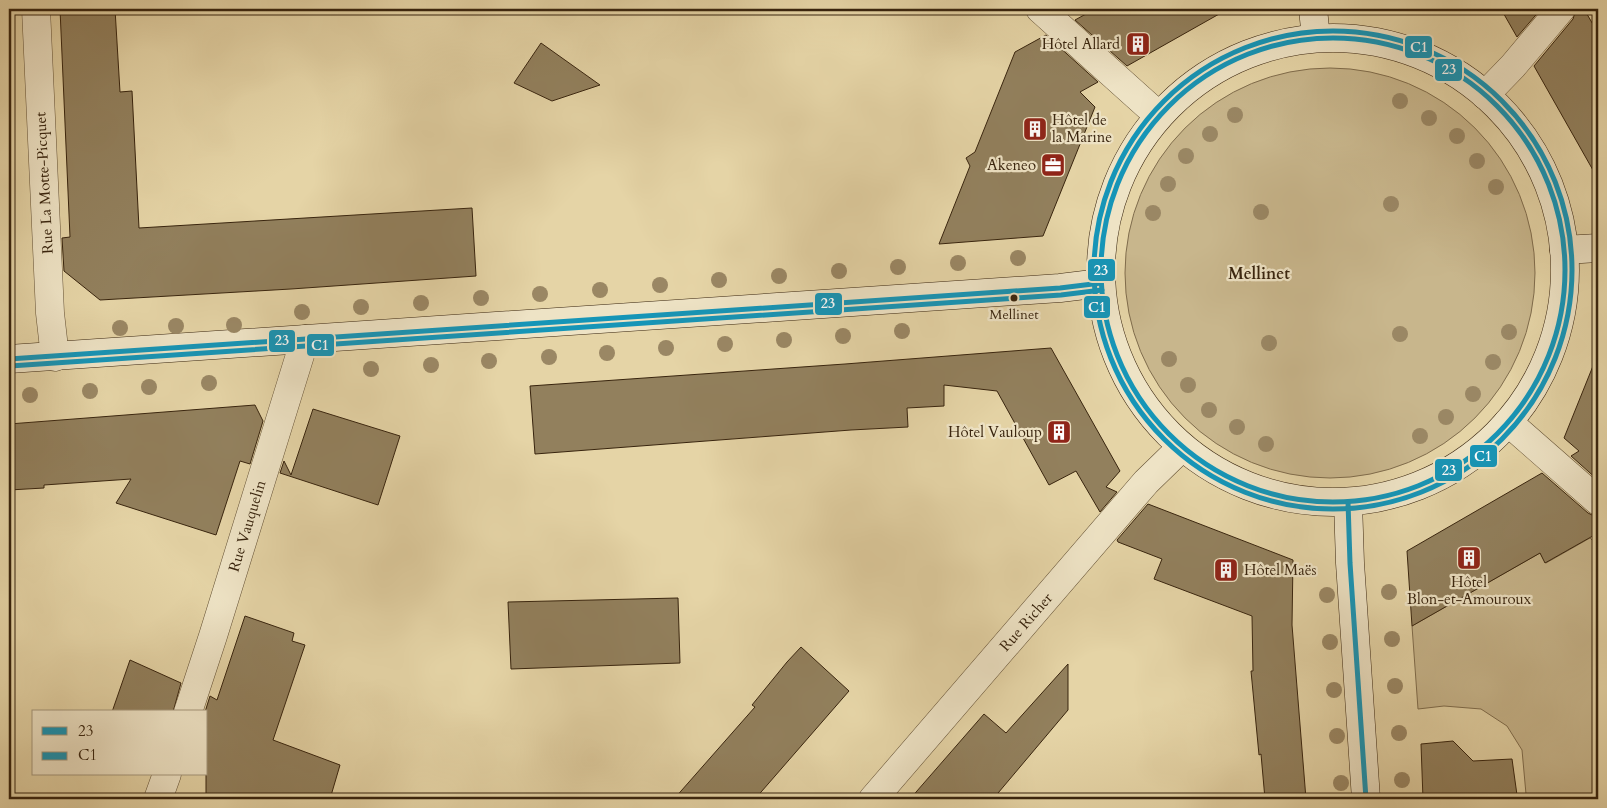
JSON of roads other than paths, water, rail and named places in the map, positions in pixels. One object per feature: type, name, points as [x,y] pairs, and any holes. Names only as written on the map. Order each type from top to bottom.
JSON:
[{"type":"street","name":"Rue La Motte-Picquet","points":[[36,9],[50,313],[55,357]]},
{"type":"street","points":[[1040,9],[1158,115]]},
{"type":"street","points":[[1314,9],[1316,38]]},
{"type":"street","points":[[1486,95],[1513,66],[1560,9]]},
{"type":"street","points":[[1316,38],[1357,38],[1397,47],[1428,58],[1459,75],[1486,95],[1516,128],[1541,167],[1557,209],[1564,250],[1563,300],[1558,327],[1547,360],[1531,392],[1508,422],[1487,445],[1460,465],[1430,482],[1392,495],[1348,502],[1300,501],[1271,494],[1239,483],[1210,467],[1182,447],[1157,421],[1136,392],[1119,360],[1108,326],[1101,284],[1100,264],[1102,245],[1108,212],[1118,180],[1134,150],[1158,115],[1208,74],[1241,57],[1276,45],[1316,38]]},
{"type":"street","points":[[1564,250],[1598,248]]},
{"type":"street","points":[[9,359],[1101,284]]},
{"type":"street","name":"Rue Vauquelin","points":[[189,710],[305,339]]},
{"type":"street","points":[[1508,422],[1598,501]]},
{"type":"street","name":"Rue Richer","points":[[872,799],[1146,482],[1182,447]]},
{"type":"street","points":[[1348,502],[1350,563],[1366,799]]},
{"type":"street","points":[[158,799],[166,776]]},
{"type":"place","name":"Hôtel Allard","points":[[1138,44]]},
{"type":"place","name":"Hôtel de la Marine","points":[[1035,129]]},
{"type":"place","name":"Akeneo","points":[[1053,165]]},
{"type":"place","name":"Mellinet","points":[[1014,298]]},
{"type":"place","name":"Hôtel Vauloup","points":[[1059,432]]},
{"type":"place","name":"Hôtel Blon-et-Amouroux","points":[[1469,558]]},
{"type":"place","name":"Hôtel Maës","points":[[1226,570]]},
{"type":"district","name":"Mellinet","points":[[1259,274]]}]
